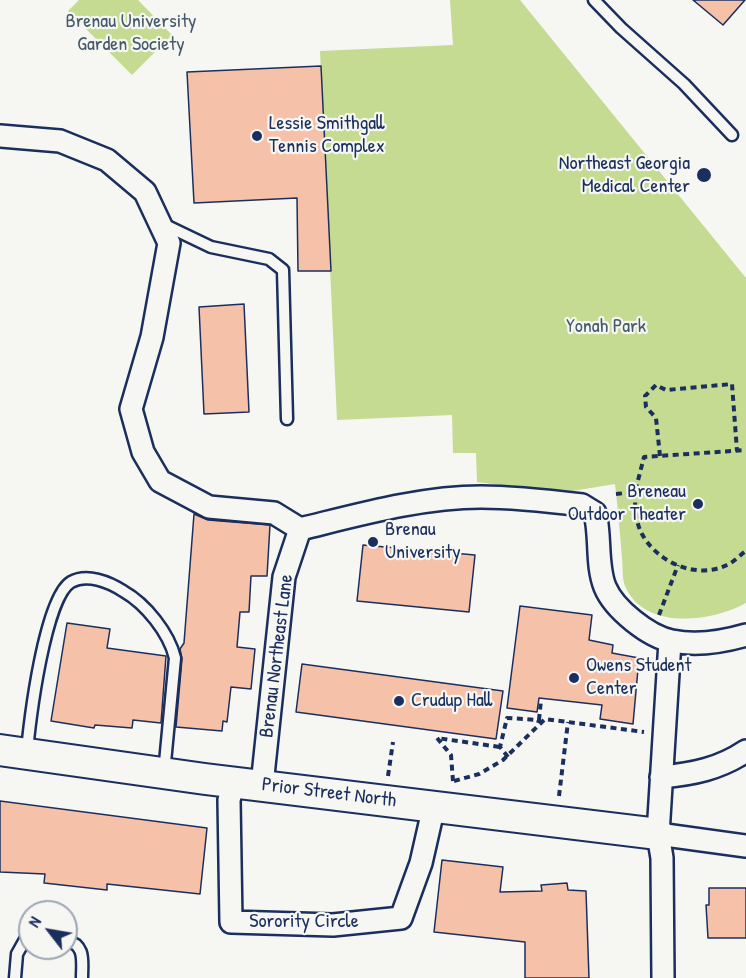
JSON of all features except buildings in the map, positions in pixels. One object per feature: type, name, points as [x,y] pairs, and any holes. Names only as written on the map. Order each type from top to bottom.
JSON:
[{"type":"street","points":[[0,136],[60,141],[107,160],[145,192],[160,223],[169,243],[152,337],[131,409],[143,452],[160,481],[209,507],[274,513],[300,529],[408,506],[481,496],[582,505],[595,513],[605,586],[616,604],[632,621],[662,637],[705,644],[746,635]]},
{"type":"street","name":"Brenau Northeast Lane","points":[[248,783],[284,577],[300,529]]},
{"type":"street","points":[[662,637],[661,777],[658,834],[662,858],[663,978]]},
{"type":"street","points":[[661,777],[694,774],[726,764],[746,751]]},
{"type":"street","name":"Prior Street North","points":[[14,752],[248,783],[442,799],[658,834]]},
{"type":"street","name":"Sorority Circle","points":[[248,783],[229,800],[231,922],[333,925],[400,918],[442,799]]},
{"type":"street","points":[[658,834],[746,846]]},
{"type":"lane","points":[[594,0],[621,28],[684,84],[732,135]]},
{"type":"lane","points":[[160,223],[211,247],[268,259],[283,270],[287,419]]},
{"type":"lane","points":[[14,752],[54,612],[63,589],[73,581],[94,578],[134,597],[171,642],[175,658],[164,773]]},
{"type":"lane","points":[[78,946],[82,952],[82,978]]},
{"type":"lane","points":[[15,978],[18,952]]},
{"type":"path","points":[[660,456],[657,417],[646,407],[645,396],[656,385],[666,390],[732,384],[737,450]]},
{"type":"path","points":[[746,450],[644,457],[635,492],[635,511],[641,533],[665,559],[678,565],[704,570],[727,565],[746,551]]},
{"type":"path","points":[[616,494],[635,492]]},
{"type":"path","points":[[662,637],[678,565]]},
{"type":"path","points":[[538,722],[541,700]]},
{"type":"path","points":[[500,747],[507,718],[538,722]]},
{"type":"path","points":[[453,781],[479,774],[508,757],[538,722],[545,719],[647,732]]},
{"type":"path","points":[[558,806],[568,722]]},
{"type":"path","points":[[442,799],[453,781],[451,755],[437,738],[500,747],[508,757]]},
{"type":"path","points":[[387,785],[393,742]]},
{"type":"green space","name":"Brenau University Garden Society","points":[[79,0],[138,0],[172,35],[132,75],[68,11]]},
{"type":"green space","name":"Yonah Park","points":[[450,0],[520,0],[746,278],[746,603],[732,610],[698,618],[680,618],[663,616],[647,610],[634,600],[623,580],[615,484],[560,493],[477,482],[476,453],[453,453],[452,415],[337,420],[320,51],[453,45]]},
{"type":"place","name":"Lessie Smithgall Tennis Complex","points":[[257,136]]},
{"type":"place","name":"Northeast Georgia Medical Center","points":[[704,175]]},
{"type":"place","name":"Breneau Outdoor Theater","points":[[698,504]]},
{"type":"place","name":"Brenau University","points":[[373,542]]},
{"type":"place","name":"Owens Student Center","points":[[574,678]]},
{"type":"place","name":"Crudup Hall","points":[[399,701]]}]
